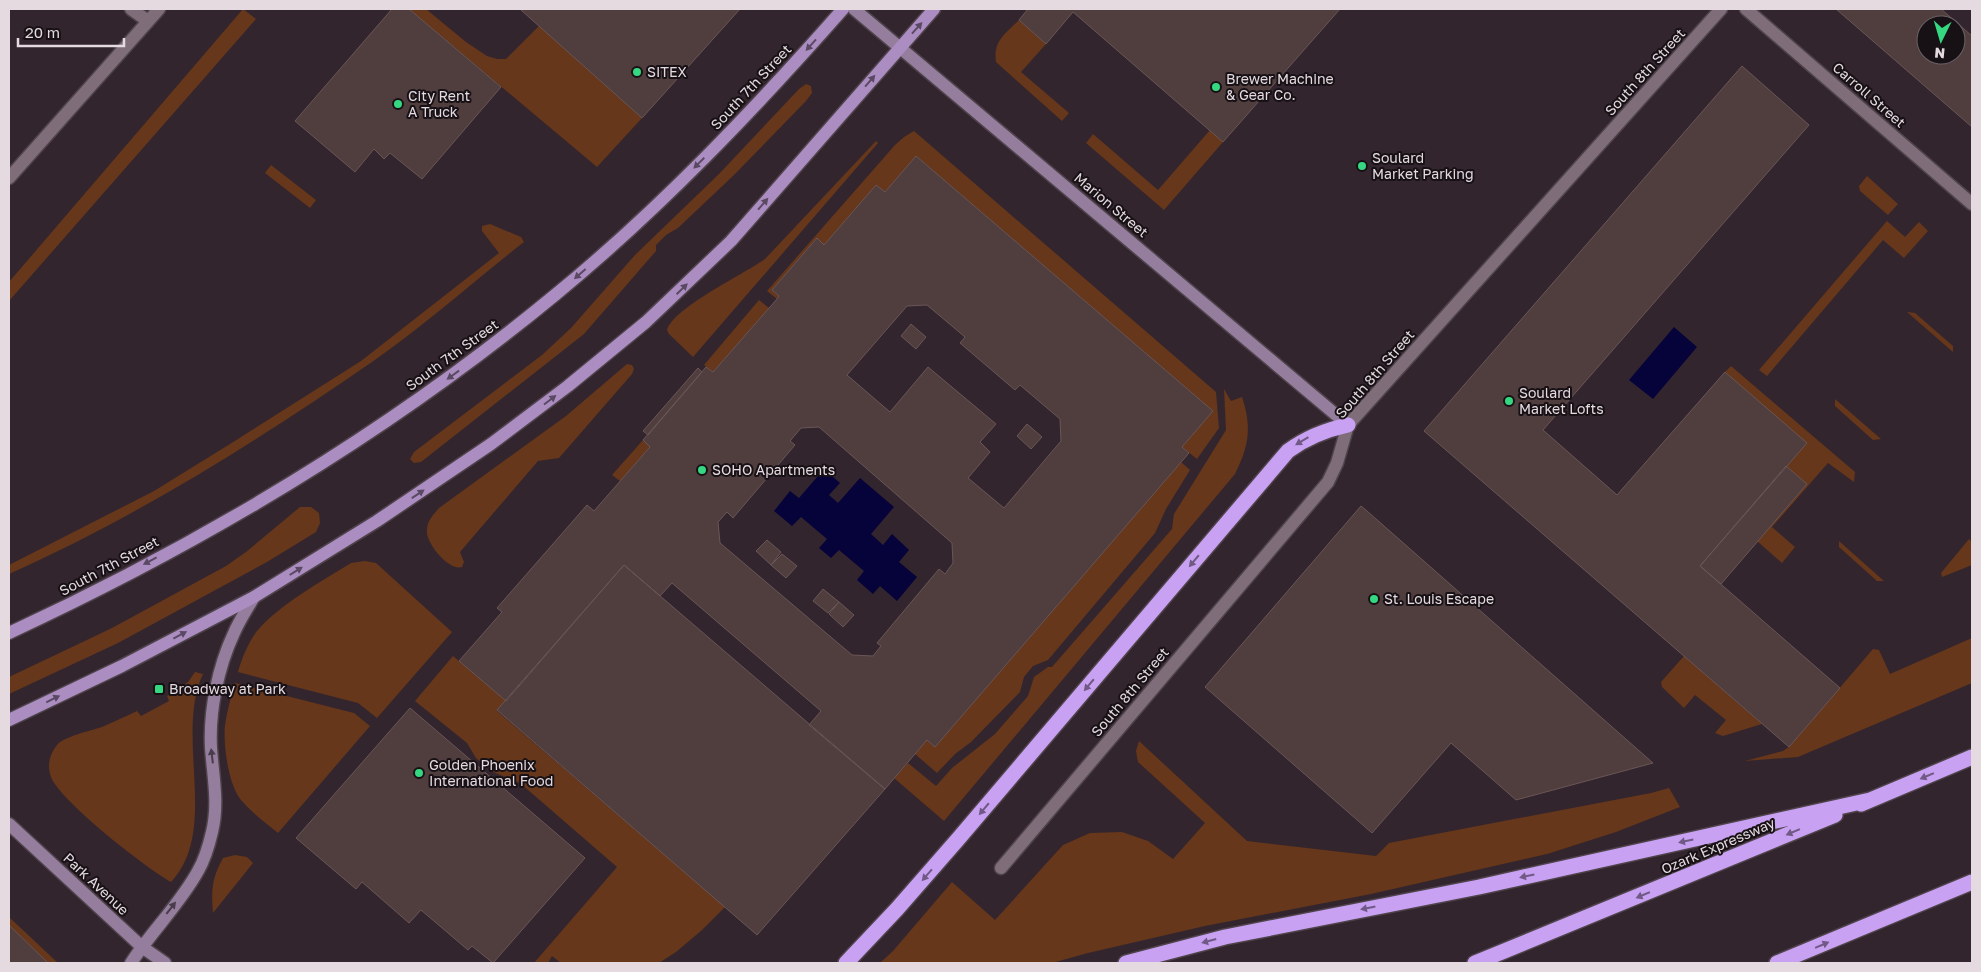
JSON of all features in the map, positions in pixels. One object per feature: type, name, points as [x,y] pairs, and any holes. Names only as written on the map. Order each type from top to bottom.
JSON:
[{"type":"highway","points":[[846,963],[897,909],[959,838],[1288,450],[1305,439],[1323,431],[1348,424]]},
{"type":"highway","name":"Ozark Expressway","points":[[1475,963],[1633,900],[1972,757]]},
{"type":"highway","points":[[1126,963],[1225,937],[1479,887],[1870,800]]},
{"type":"highway","points":[[1777,963],[1972,882]]},
{"type":"main road","name":"South 7th Street","points":[[9,633],[77,601],[285,487],[365,437],[495,343],[557,294],[643,218],[782,78],[843,9]]},
{"type":"main road","points":[[9,720],[122,666],[254,597],[377,521],[491,444],[568,386],[646,322],[731,241],[934,9]]},
{"type":"street","points":[[131,9],[148,21]]},
{"type":"street","points":[[9,178],[159,9]]},
{"type":"street","name":"Marion Street","points":[[854,9],[1348,424]]},
{"type":"street","name":"South 8th Street","points":[[1001,868],[1328,482],[1337,462],[1348,424],[1721,9]]},
{"type":"street","name":"Carroll Street","points":[[1746,9],[1972,204]]},
{"type":"street","points":[[131,963],[191,882],[205,857],[213,830],[215,805],[211,720],[215,696],[221,668],[233,634],[254,597]]},
{"type":"street","name":"Park Avenue","points":[[9,824],[142,946],[165,963]]},
{"type":"shaded area","points":[[243,9],[256,19],[9,301],[9,282]]},
{"type":"shaded area","points":[[409,9],[426,9],[466,42],[487,56],[497,59],[506,59],[539,26],[642,118],[597,167]]},
{"type":"shaded area","points":[[1019,20],[1046,44],[1021,72],[1069,113],[1062,121],[996,62],[998,43]]},
{"type":"shaded area","points":[[806,84],[811,86],[812,93],[806,101],[734,175],[678,228],[666,235],[656,245],[656,251],[584,334],[421,462],[414,463],[410,459],[414,452],[542,355],[571,328],[635,255],[719,174],[799,89]]},
{"type":"shaded area","points":[[1210,130],[1223,142],[1164,210],[1086,143],[1093,134],[1158,190]]},
{"type":"shaded area","points":[[914,131],[1216,392],[1219,428],[1197,459],[1182,447],[1213,411],[916,156],[885,192],[876,185],[824,245],[816,239],[772,290],[779,296],[777,299],[767,291],[895,145]]},
{"type":"shaded area","points":[[876,141],[878,143],[693,357],[669,334],[667,330],[672,321],[710,292],[765,259]]},
{"type":"shaded area","points":[[271,165],[316,200],[310,208],[265,173]]},
{"type":"shaded area","points":[[1867,176],[1898,204],[1888,215],[1860,191],[1859,186]]},
{"type":"shaded area","points":[[1887,221],[1905,237],[1919,222],[1928,231],[1904,258],[1883,240],[1767,376],[1759,370]]},
{"type":"shaded area","points":[[490,224],[521,237],[524,242],[392,348],[241,449],[103,528],[9,574],[9,565],[154,491],[361,361],[499,253],[482,231],[482,226]]},
{"type":"shaded area","points":[[759,300],[769,308],[713,372],[704,365]]},
{"type":"shaded area","points":[[1907,312],[1915,313],[1953,346],[1953,352]]},
{"type":"shaded area","points":[[1674,327],[1697,347],[1653,399],[1629,380]]},
{"type":"shaded area","points":[[627,364],[632,365],[634,369],[632,374],[559,458],[538,461],[460,552],[464,562],[462,567],[451,565],[445,561],[431,544],[427,533],[429,522],[439,508],[566,416]]},
{"type":"shaded area","points":[[1731,366],[1855,472],[1854,482],[1828,463],[1772,527],[1795,547],[1782,563],[1757,541],[1807,484],[1786,466],[1806,443],[1725,372]]},
{"type":"shaded area","points":[[1224,389],[1231,401],[1242,397],[1247,418],[1248,436],[1235,474],[944,821],[894,778],[908,763],[936,786],[952,768],[995,734],[1028,696],[1034,677],[1048,667],[1052,667],[1172,529],[1174,514],[1226,430]]},
{"type":"shaded area","points":[[1835,399],[1881,439],[1873,440],[1835,406]]},
{"type":"shaded area","points":[[643,440],[650,447],[620,481],[612,475]]},
{"type":"shaded area","points":[[1181,462],[1190,470],[1166,509],[1155,533],[1048,660],[1033,666],[1024,677],[1020,692],[971,742],[955,754],[937,773],[915,754],[927,740],[935,747]]},
{"type":"shaded area","points":[[824,469],[840,483],[829,495],[838,503],[860,478],[894,507],[871,534],[883,545],[892,534],[909,550],[899,562],[917,577],[897,601],[880,586],[873,594],[857,580],[864,571],[839,550],[831,558],[819,548],[827,539],[801,517],[792,526],[774,511],[790,491],[799,498]]},
{"type":"shaded area","points":[[300,507],[311,507],[319,513],[320,523],[316,532],[267,562],[118,643],[9,694],[9,677],[112,628],[226,566],[246,552]]},
{"type":"shaded area","points":[[1969,539],[1972,542],[1972,565],[1942,577],[1941,573]]},
{"type":"shaded area","points":[[1839,541],[1884,581],[1877,581],[1839,547]]},
{"type":"shaded area","points":[[365,561],[376,563],[452,632],[377,718],[358,703],[238,672],[241,661],[254,636],[266,621],[301,594],[351,563]]},
{"type":"shaded area","points":[[1972,638],[1972,683],[1798,757],[1745,761],[1783,751],[1789,747],[1873,649],[1879,650],[1890,674]]},
{"type":"shaded area","points":[[453,656],[506,701],[497,711],[725,907],[676,952],[659,963],[561,963],[552,956],[548,963],[534,963],[617,867],[520,783],[493,772],[476,758],[467,743],[415,701]]},
{"type":"shaded area","points":[[1684,656],[1762,724],[1723,736],[1715,733],[1726,720],[1695,695],[1684,708],[1662,687],[1661,682]]},
{"type":"shaded area","points":[[195,672],[203,674],[195,699],[193,725],[195,810],[193,836],[185,861],[171,882],[124,849],[70,802],[51,777],[49,765],[52,753],[61,742],[72,736],[102,727],[137,711],[141,716],[169,701],[167,696],[188,682]]},
{"type":"shaded area","points":[[235,683],[354,713],[370,726],[278,833],[241,800],[236,793],[230,774],[226,753],[225,725]]},
{"type":"shaded area","points":[[1139,741],[1247,841],[1376,856],[1389,843],[1669,788],[1680,807],[1616,832],[1547,854],[1371,894],[1205,926],[1052,963],[880,963],[893,951],[952,882],[995,920],[1063,845],[1090,833],[1122,832],[1148,841],[1173,859],[1205,823],[1138,762],[1136,751]]},
{"type":"shaded area","points":[[235,855],[247,857],[253,863],[213,913],[212,891],[214,878],[223,858]]},
{"type":"shaded area","points":[[9,917],[58,963],[48,963],[9,925]]},
{"type":"building","name":"City Rent A Truck","points":[[392,9],[409,9],[501,87],[422,179],[390,153],[384,159],[374,149],[355,172],[295,121]]},
{"type":"building","name":"SITEX","points":[[740,9],[642,118],[521,10]]},
{"type":"building","name":"Brewer Machine & Gear Co.","points":[[1028,9],[1340,9],[1223,142],[1073,12],[1046,44],[1019,20]]},
{"type":"building","points":[[1836,9],[1941,9],[1948,15],[1916,15],[1916,65],[1966,65],[1966,31],[1972,36],[1972,127]]},
{"type":"building","name":"Soulard Market Lofts","points":[[1742,66],[1809,125],[1543,430],[1617,495],[1725,372],[1807,443],[1700,566],[1840,688],[1789,747],[1424,431]]},
{"type":"building","name":"SOHO Apartments","points":[[916,156],[1213,411],[1182,447],[1189,453],[935,747],[927,740],[885,789],[809,725],[821,711],[672,583],[660,596],[624,565],[506,701],[459,661],[502,612],[497,608],[587,505],[594,511],[650,447],[643,440],[706,367],[713,372],[777,299],[779,296],[772,290],[817,238],[824,245],[876,185],[885,192]],"holes":[[[927,305],[965,337],[960,343],[1015,390],[1020,385],[1060,419],[1061,441],[1004,508],[968,478],[990,452],[980,442],[996,424],[928,367],[890,412],[847,375],[907,306]],[[819,427],[952,543],[953,563],[945,574],[939,569],[877,643],[881,646],[873,656],[852,655],[720,543],[718,522],[727,512],[733,518],[795,445],[790,441],[801,428]]]},
{"type":"building","points":[[911,324],[926,337],[916,349],[901,336]]},
{"type":"building","points":[[698,368],[702,372],[648,435],[643,431]]},
{"type":"building","points":[[1027,424],[1042,437],[1031,449],[1017,436]]},
{"type":"building","points":[[1786,466],[1807,484],[1721,584],[1700,566]]},
{"type":"building","name":"St. Louis Escape","points":[[1361,506],[1653,763],[1516,800],[1451,743],[1372,833],[1205,687]]},
{"type":"building","points":[[767,540],[781,552],[771,565],[756,551]]},
{"type":"building","points":[[782,554],[797,566],[786,578],[771,565]]},
{"type":"building","points":[[624,565],[885,789],[757,935],[497,710]]},
{"type":"building","points":[[823,589],[839,602],[828,613],[813,601]]},
{"type":"building","points":[[839,602],[854,615],[843,627],[829,614]]},
{"type":"building","name":"Golden Phoenix International Food","points":[[410,708],[585,858],[493,963],[472,946],[468,950],[421,910],[409,923],[362,882],[356,889],[296,838]]},
{"type":"building","points":[[9,925],[48,963],[9,963]]},
{"type":"place","name":"SITEX","points":[[637,72]]},
{"type":"place","name":"Brewer Machine & Gear Co.","points":[[1216,87]]},
{"type":"place","name":"City Rent A Truck","points":[[398,104]]},
{"type":"place","name":"Soulard Market Parking","points":[[1362,166]]},
{"type":"place","name":"Soulard Market Lofts","points":[[1509,401]]},
{"type":"place","name":"SOHO Apartments","points":[[702,470]]},
{"type":"place","name":"St. Louis Escape","points":[[1374,599]]},
{"type":"place","name":"Broadway at Park","points":[[159,689]]},
{"type":"place","name":"Golden Phoenix International Food","points":[[419,773]]}]
